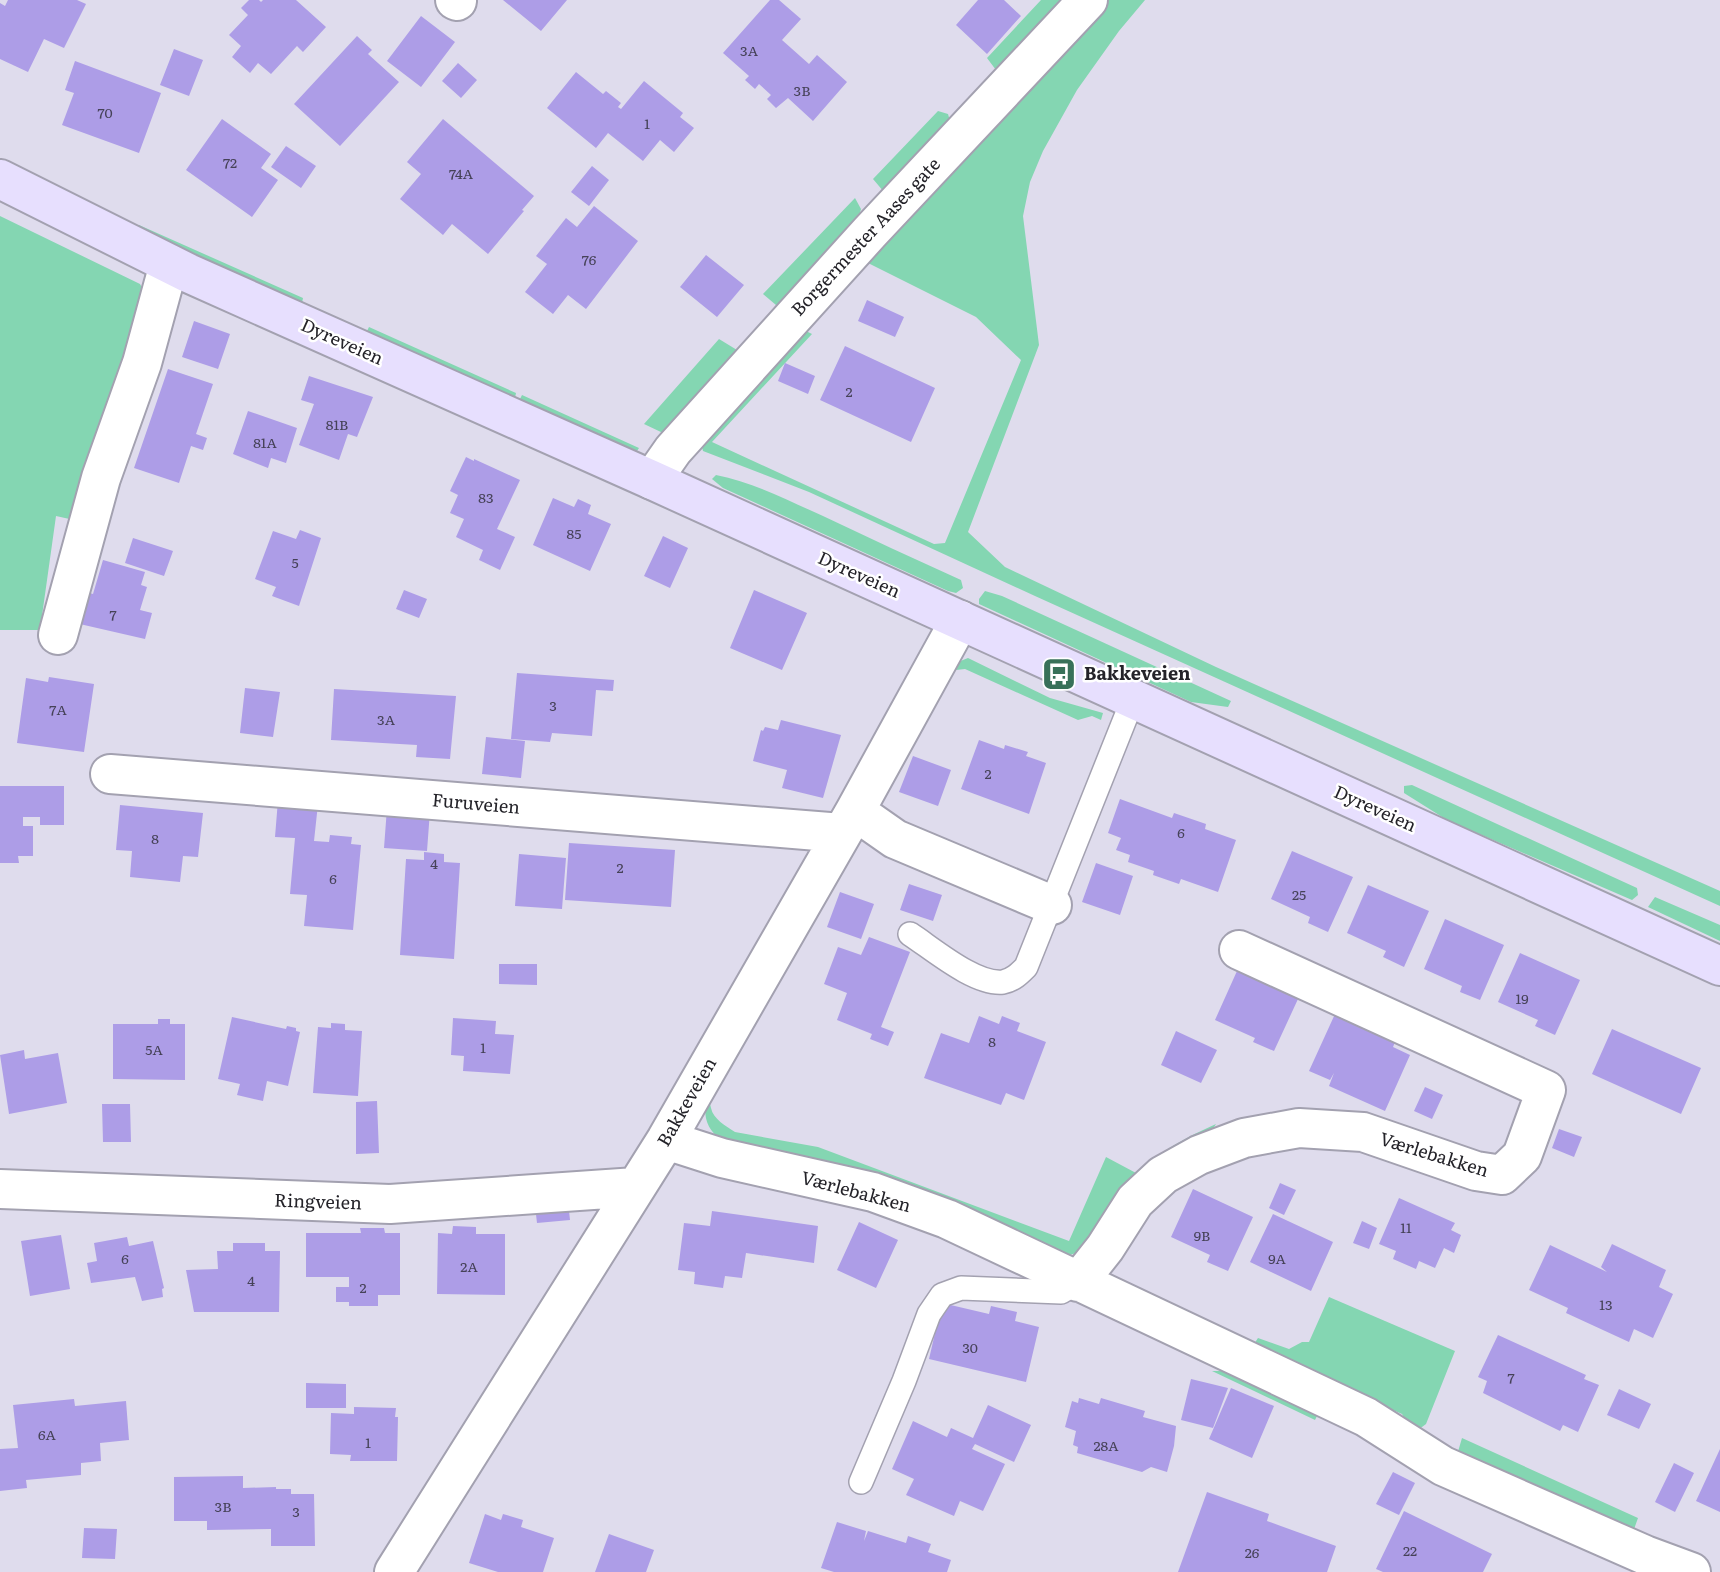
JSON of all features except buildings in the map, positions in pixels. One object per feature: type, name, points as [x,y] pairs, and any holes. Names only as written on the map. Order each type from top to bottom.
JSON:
[{"type":"main road","name":"Dyreveien","points":[[0,179],[169,264],[652,480],[1720,966]]},
{"type":"street","name":"Borgermester Aases gate","points":[[652,480],[673,450],[860,242],[1088,0]]},
{"type":"street","points":[[58,635],[101,478],[142,363],[169,264]]},
{"type":"street","name":"Bakkeveien","points":[[394,1572],[666,1140],[849,822],[960,620]]},
{"type":"street","name":"Furuveien","points":[[110,774],[849,822]]},
{"type":"street","points":[[849,822],[1052,905]]},
{"type":"street","name":"Værlebakken","points":[[1078,1282],[1105,1248],[1135,1201],[1163,1175],[1199,1155],[1244,1138],[1299,1129],[1363,1132],[1476,1171],[1503,1175],[1522,1156],[1546,1090],[1239,950]]},
{"type":"street","name":"Værlebakken","points":[[666,1140],[722,1158],[873,1192],[947,1219],[1366,1418],[1443,1466],[1645,1555],[1691,1572]]},
{"type":"street","name":"Ringveien","points":[[0,1189],[390,1204],[636,1187]]},
{"type":"lane","points":[[910,934],[962,969],[985,979],[1007,981],[1016,977],[1026,967],[1133,699]]},
{"type":"lane","points":[[861,1482],[929,1314],[942,1295],[961,1288],[989,1287],[1061,1292],[1078,1282]]},
{"type":"green space","points":[[1041,0],[1070,0],[1006,67],[996,70],[987,58]]},
{"type":"green space","points":[[1104,0],[1145,0],[1077,90],[1043,151],[1030,182],[1023,216],[1039,345],[968,532],[1005,567],[1216,667],[1720,891],[1720,906],[809,492],[703,451],[701,443],[804,330],[812,334],[712,442],[934,544],[945,543],[1021,360],[976,317],[868,263]]},
{"type":"green space","points":[[938,111],[948,114],[950,121],[884,192],[873,179]]},
{"type":"green space","points":[[855,198],[861,209],[857,223],[781,305],[776,305],[763,294]]},
{"type":"green space","points":[[0,216],[140,284],[145,293],[74,520],[56,516],[40,630],[0,630]]},
{"type":"green space","points":[[139,225],[303,298],[302,303],[138,229]]},
{"type":"green space","points":[[369,327],[516,393],[515,398],[367,331]]},
{"type":"green space","points":[[719,339],[737,350],[663,433],[644,424]]},
{"type":"green space","points":[[522,395],[639,448],[637,451],[520,399]]},
{"type":"green space","points":[[716,475],[784,498],[961,580],[963,588],[956,593],[948,591],[723,488],[712,479]]},
{"type":"green space","points":[[985,591],[1002,596],[1231,701],[1228,707],[1191,702],[979,604]]},
{"type":"green space","points":[[968,658],[1050,698],[1103,713],[1101,720],[1092,716],[1078,720],[965,669],[956,670],[958,662]]},
{"type":"green space","points":[[1412,785],[1637,888],[1638,895],[1632,900],[1447,820],[1404,793],[1404,786]]},
{"type":"green space","points":[[1655,897],[1720,925],[1720,941],[1648,907]]},
{"type":"green space","points":[[706,1091],[714,1116],[735,1132],[818,1147],[1069,1241],[1106,1157],[1136,1173],[1174,1145],[1216,1124],[1208,1136],[1079,1252],[1070,1255],[1044,1253],[725,1144],[709,1127],[705,1109]]},
{"type":"green space","points":[[1329,1297],[1455,1351],[1426,1424],[1418,1430],[1409,1425],[1402,1414],[1252,1347],[1258,1338],[1289,1349],[1302,1342],[1309,1342]]},
{"type":"green space","points":[[1212,1371],[1231,1371],[1315,1408],[1317,1416],[1315,1420]]},
{"type":"green space","points":[[1462,1438],[1638,1518],[1633,1532],[1457,1455]]},
{"type":"place","name":"Bakkeveien","points":[[1059,674]]}]
